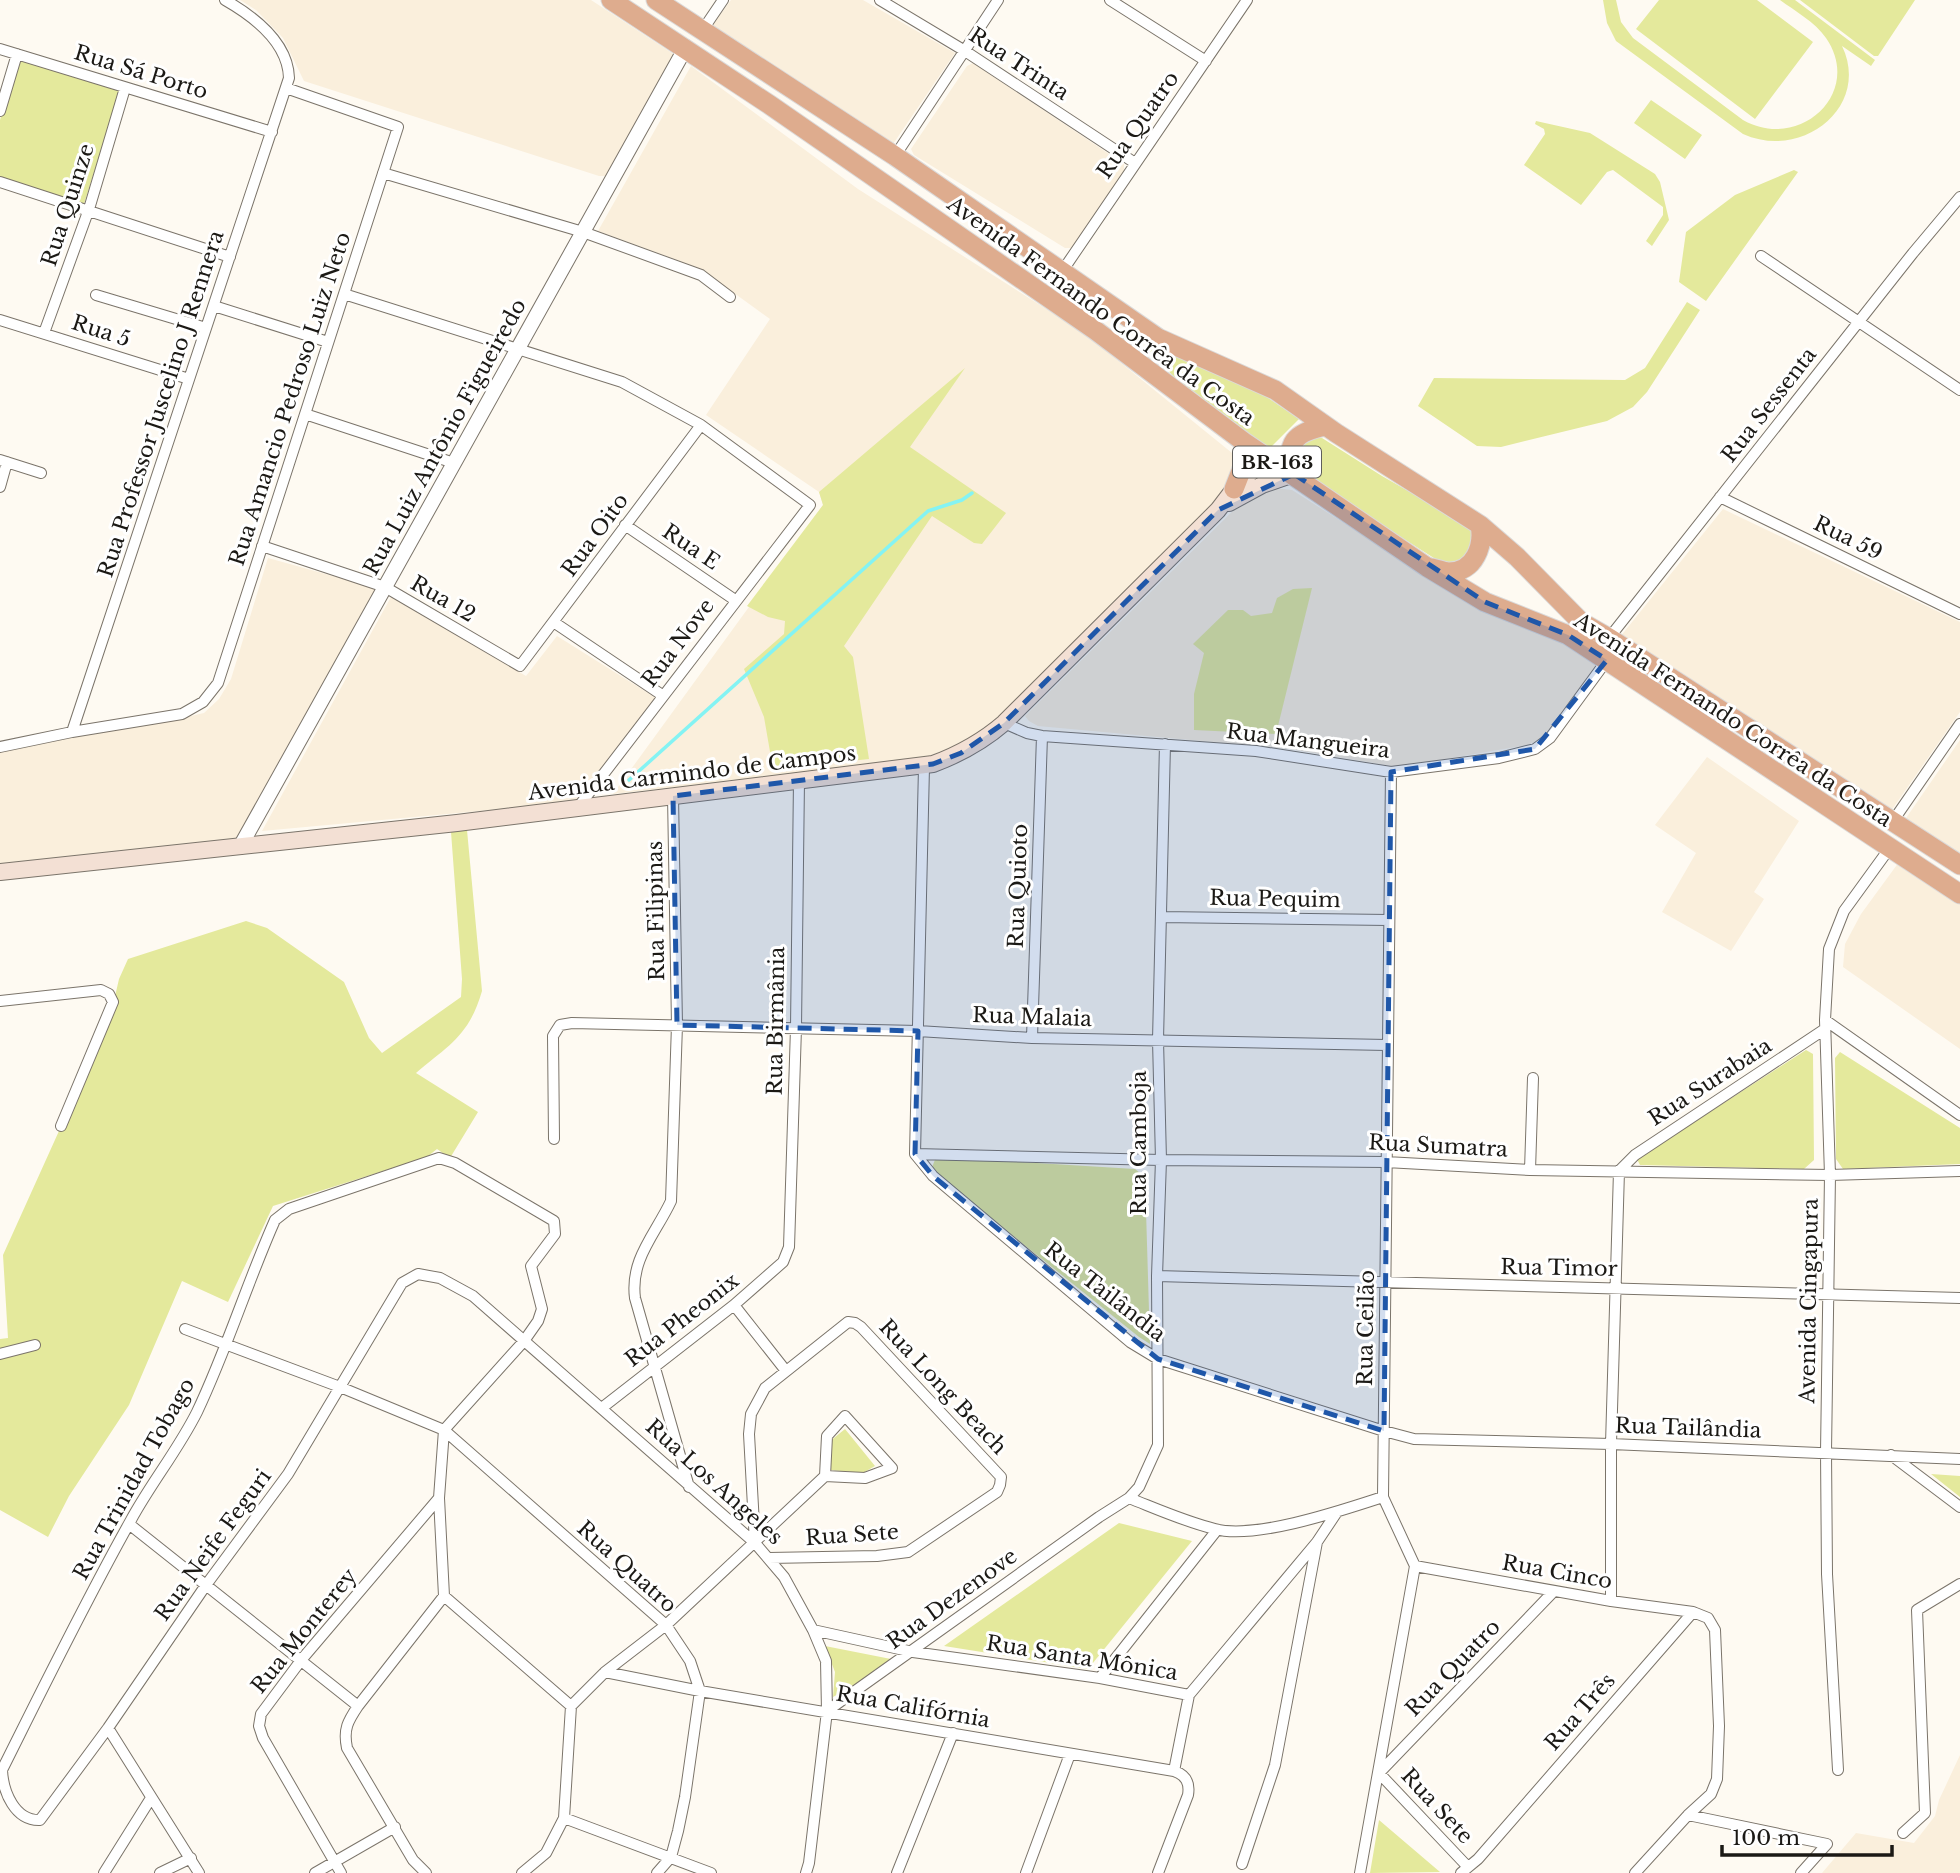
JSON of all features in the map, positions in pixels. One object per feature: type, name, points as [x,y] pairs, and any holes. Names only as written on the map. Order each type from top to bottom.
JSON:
[{"type":"highway","name":"Avenida Fernando Corrêa da Costa","points":[[611,0],[686,47],[1095,330],[1244,442],[1427,567],[1485,602],[1568,635],[1960,894]]},
{"type":"highway","name":"Avenida Fernando Corrêa da Costa","points":[[656,0],[895,156],[1158,338],[1275,390],[1325,426],[1480,525],[1517,557],[1581,622],[1960,865]]},
{"type":"highway","points":[[1267,456],[1310,429],[1325,426]]},
{"type":"highway","points":[[1294,474],[1289,459],[1290,448],[1297,437]]},
{"type":"highway","points":[[1234,489],[1245,461],[1244,442]]},
{"type":"highway","points":[[1427,567],[1450,572],[1461,569],[1474,559],[1481,547],[1480,525]]},
{"type":"main road","name":"Avenida Carmindo de Campos","points":[[0,872],[240,847],[924,767],[961,754],[1004,723],[1218,510],[1234,489],[1267,456]]},
{"type":"main road","points":[[1218,510],[1262,485],[1294,474]]},
{"type":"street","points":[[225,0],[262,27],[283,52],[289,72],[286,88]]},
{"type":"street","points":[[702,31],[723,0]]},
{"type":"street","name":"Rua Trinta","points":[[880,0],[965,51],[1135,163]]},
{"type":"street","points":[[895,156],[998,0]]},
{"type":"street","points":[[1110,0],[1206,61]]},
{"type":"street","name":"Rua Quatro","points":[[1061,272],[1247,0]]},
{"type":"street","name":"Rua Luiz Antônio Figueiredo","points":[[240,847],[686,47]]},
{"type":"street","name":"Rua Sá Porto","points":[[0,49],[272,132]]},
{"type":"street","points":[[0,111],[17,54]]},
{"type":"street","name":"Rua Quinze","points":[[44,333],[89,209],[125,88]]},
{"type":"street","name":"Rua Amancio Pedroso Luiz Neto","points":[[72,732],[182,715],[203,702],[218,683],[398,127],[286,88]]},
{"type":"street","name":"Rua Professor Juscelino J Rennera","points":[[72,732],[286,88]]},
{"type":"street","points":[[383,173],[583,232],[701,275],[730,297]]},
{"type":"street","points":[[0,182],[230,257]]},
{"type":"street","name":"Rua Sessenta","points":[[1609,638],[1960,197]]},
{"type":"street","points":[[1761,256],[1960,390]]},
{"type":"street","points":[[344,294],[622,382],[701,425]]},
{"type":"street","points":[[96,295],[206,328]]},
{"type":"street","points":[[214,306],[328,342]]},
{"type":"street","name":"Rua 5","points":[[0,320],[190,379]]},
{"type":"street","points":[[305,414],[454,463]]},
{"type":"street","name":"Rua Nove","points":[[579,806],[810,505],[701,425]]},
{"type":"street","name":"Rua Oito","points":[[520,666],[555,623],[701,425]]},
{"type":"street","points":[[0,487],[4,461],[41,473]]},
{"type":"street","name":"Rua 59","points":[[1720,497],[1960,614]]},
{"type":"street","name":"Rua E","points":[[625,525],[735,600]]},
{"type":"street","name":"Rua 12","points":[[262,546],[385,587],[520,666]]},
{"type":"street","points":[[555,623],[662,695]]},
{"type":"street","name":"Rua Mangueira","points":[[1004,723],[1042,736],[1256,751],[1391,772],[1499,758],[1535,749],[1550,738],[1607,660]]},
{"type":"street","points":[[1894,821],[1960,723]]},
{"type":"street","points":[[0,747],[72,732]]},
{"type":"street","name":"Rua Quioto","points":[[1032,1038],[1042,736]]},
{"type":"street","name":"Rua Camboja","points":[[1099,1517],[1129,1498],[1139,1487],[1158,1445],[1157,1276],[1161,1160],[1158,1040],[1165,744]]},
{"type":"street","points":[[915,1154],[924,767]]},
{"type":"street","name":"Rua Ceilão","points":[[1391,772],[1383,1497],[1415,1566]]},
{"type":"street","name":"Rua Birmânia","points":[[783,1262],[789,1247],[796,1028],[799,780]]},
{"type":"street","name":"Rua Filipinas","points":[[673,796],[677,1025],[671,1201],[638,1260],[633,1280],[635,1298],[689,1487]]},
{"type":"street","name":"Avenida Cingapura","points":[[1838,1770],[1827,1574],[1830,1175],[1825,1025],[1829,949],[1844,911],[1889,849]]},
{"type":"street","name":"Rua Pequim","points":[[1161,917],[1389,920]]},
{"type":"street","points":[[0,1001],[101,990],[109,994],[113,1002],[61,1126]]},
{"type":"street","name":"Rua Malaia","points":[[554,1139],[551,1053],[553,1036],[560,1025],[572,1023],[918,1031],[1032,1038],[1387,1045]]},
{"type":"street","points":[[1825,1025],[1960,1115]]},
{"type":"street","name":"Rua Surabaia","points":[[1619,1171],[1635,1155],[1825,1025]]},
{"type":"street","points":[[1530,1170],[1533,1078]]},
{"type":"street","name":"Rua Sumatra","points":[[915,1154],[1161,1160],[1387,1161],[1530,1170],[1830,1175],[1960,1171]]},
{"type":"street","name":"Rua Tailândia","points":[[915,1154],[944,1185],[1130,1342],[1158,1359],[1414,1440],[1611,1444],[1960,1459]]},
{"type":"street","name":"Rua Trinidad Tobago","points":[[40,1820],[29,1820],[20,1815],[3,1784],[2,1770],[129,1524],[196,1413],[227,1344],[275,1220],[289,1209],[439,1158],[456,1163],[554,1221],[555,1234],[531,1266],[541,1308],[538,1321],[524,1341]]},
{"type":"street","points":[[1611,1601],[1611,1444],[1619,1171]]},
{"type":"street","name":"Rua Pheonix","points":[[603,1407],[734,1305],[783,1262]]},
{"type":"street","name":"Rua Los Angeles","points":[[402,1283],[418,1274],[440,1278],[473,1296],[603,1407],[689,1487],[755,1543],[784,1577],[813,1630],[826,1661],[827,1711],[806,1873]]},
{"type":"street","name":"Rua Timor","points":[[1157,1276],[1960,1298]]},
{"type":"street","name":"Rua Neife Feguri","points":[[40,1820],[288,1474],[402,1283]]},
{"type":"street","points":[[734,1305],[786,1371],[765,1388],[751,1414],[749,1434],[755,1543]]},
{"type":"street","name":"Rua Long Beach","points":[[786,1371],[848,1322],[855,1322],[1001,1477],[1000,1485]]},
{"type":"street","points":[[185,1329],[340,1387],[444,1430]]},
{"type":"street","points":[[426,1873],[413,1860],[396,1827],[347,1748],[346,1723],[444,1596],[439,1498],[444,1430],[524,1341]]},
{"type":"street","points":[[0,1354],[35,1345]]},
{"type":"street","points":[[522,1873],[546,1853],[564,1818],[571,1706],[605,1672],[666,1625],[825,1476],[827,1436],[845,1416],[892,1468],[865,1478],[825,1476]]},
{"type":"street","name":"Rua Quatro","points":[[444,1430],[666,1625],[690,1661],[700,1691],[685,1797],[671,1857]]},
{"type":"street","points":[[1891,1455],[1960,1507]]},
{"type":"street","name":"Rua Sete","points":[[769,1558],[877,1556],[908,1552],[997,1492],[1000,1485]]},
{"type":"street","points":[[1129,1498],[1217,1530],[1254,1531],[1337,1512],[1383,1497]]},
{"type":"street","name":"Rua Monterey","points":[[341,1873],[262,1738],[259,1726],[261,1714],[302,1659],[439,1498]]},
{"type":"street","name":"Rua Santa Mônica","points":[[813,1630],[913,1652],[1100,1678],[1189,1695],[1317,1542],[1337,1512]]},
{"type":"street","name":"Rua Dezenove","points":[[827,1711],[1099,1517]]},
{"type":"street","points":[[129,1524],[358,1706]]},
{"type":"street","points":[[1100,1678],[1217,1530]]},
{"type":"street","points":[[1242,1864],[1275,1765],[1317,1542]]},
{"type":"street","points":[[1360,1873],[1415,1566]]},
{"type":"street","name":"Rua Cinco","points":[[1415,1566],[1611,1601],[1693,1612]]},
{"type":"street","points":[[1903,1833],[1925,1813],[1917,1610],[1956,1586]]},
{"type":"street","name":"Rua Quatro","points":[[1379,1773],[1554,1591]]},
{"type":"street","points":[[444,1596],[571,1706]]},
{"type":"street","points":[[1635,1873],[1711,1794],[1717,1779],[1719,1726],[1715,1630],[1708,1618],[1693,1612]]},
{"type":"street","name":"Rua Três","points":[[1464,1870],[1478,1858],[1693,1612]]},
{"type":"street","name":"Rua Califórnia","points":[[605,1672],[700,1691],[1174,1771]]},
{"type":"street","points":[[1158,1873],[1185,1805],[1189,1787],[1186,1778],[1174,1771],[1189,1695]]},
{"type":"street","points":[[108,1728],[199,1873]]},
{"type":"street","points":[[897,1873],[953,1733]]},
{"type":"street","points":[[1026,1873],[1070,1754]]},
{"type":"street","name":"Rua Sete","points":[[1379,1773],[1464,1870]]},
{"type":"street","points":[[104,1873],[151,1798]]},
{"type":"street","points":[[1688,1815],[1827,1844],[1801,1873]]},
{"type":"street","points":[[564,1818],[711,1873]]},
{"type":"street","points":[[315,1873],[396,1827]]},
{"type":"street","points":[[659,1872],[671,1857]]},
{"type":"street","points":[[160,1873],[191,1858]]},
{"type":"highlighted area","points":[[1294,474],[1485,602],[1568,635],[1607,660],[1535,749],[1391,772],[1384,1431],[1158,1359],[933,1176],[915,1154],[918,1031],[677,1025],[673,796],[933,764],[961,753],[1004,723],[1218,510]]},
{"type":"shaded area","points":[[240,0],[591,0],[675,55],[609,176],[599,176],[304,81],[283,38],[256,10]]},
{"type":"shaded area","points":[[731,0],[863,0],[955,53],[891,147],[709,30]]},
{"type":"shaded area","points":[[973,63],[1124,164],[1124,174],[1072,248],[1065,248],[914,155],[911,149],[967,66]]},
{"type":"shaded area","points":[[691,66],[858,189],[1084,333],[1237,457],[1239,469],[1219,500],[1026,692],[972,740],[918,760],[613,794],[823,505],[819,492],[706,415],[770,319],[701,269],[598,231]]},
{"type":"shaded area","points":[[1272,488],[1292,490],[1471,604],[1553,635],[1599,664],[1544,737],[1528,745],[1398,767],[1289,749],[1038,726],[1029,721],[1025,716],[1244,500]]},
{"type":"shaded area","points":[[1723,509],[1960,622],[1960,712],[1891,811],[1620,637]]},
{"type":"shaded area","points":[[268,558],[380,589],[238,841],[0,869],[0,750],[204,713],[219,699],[231,679]]},
{"type":"shaded area","points":[[391,597],[526,676],[557,636],[656,698],[577,802],[262,831]]},
{"type":"shaded area","points":[[1960,740],[1960,857],[1904,821]]},
{"type":"shaded area","points":[[1707,757],[1799,821],[1754,892],[1764,899],[1731,951],[1662,912],[1696,853],[1655,825]]},
{"type":"shaded area","points":[[1899,862],[1960,901],[1960,1049],[1843,967],[1845,944],[1861,914]]},
{"type":"shaded area","points":[[1960,1755],[1960,1873],[1822,1873],[1856,1833],[1914,1843],[1935,1816],[1939,1800]]},
{"type":"green space","points":[[1603,0],[1616,0],[1621,22],[1633,38],[1743,120],[1764,128],[1785,128],[1804,123],[1820,112],[1831,97],[1837,79],[1836,59],[1826,38],[1811,22],[1780,0],[1795,0],[1875,60],[1871,66],[1842,46],[1849,68],[1847,89],[1839,107],[1826,123],[1808,134],[1788,140],[1766,140],[1743,134],[1616,41],[1607,23]]},
{"type":"green space","points":[[1659,0],[1757,0],[1813,42],[1755,119],[1636,29]]},
{"type":"green space","points":[[1800,0],[1915,0],[1878,56],[1874,56]]},
{"type":"green space","points":[[19,59],[120,90],[84,204],[0,179],[0,120]]},
{"type":"green space","points":[[1651,100],[1702,135],[1685,159],[1634,123]]},
{"type":"green space","points":[[1536,121],[1590,133],[1655,174],[1660,182],[1669,220],[1652,246],[1646,241],[1663,215],[1663,207],[1613,170],[1607,172],[1581,205],[1524,165],[1545,134],[1544,129],[1535,124]]},
{"type":"green space","points":[[1794,170],[1798,172],[1706,301],[1679,282],[1686,232],[1735,195]]},
{"type":"green space","points":[[1687,302],[1700,310],[1647,392],[1633,407],[1607,421],[1501,447],[1477,446],[1418,406],[1434,378],[1625,380],[1645,368]]},
{"type":"green space","points":[[1153,343],[1255,389],[1299,419],[1265,453],[1201,402],[1148,352]]},
{"type":"green space","points":[[965,368],[910,447],[1006,513],[982,544],[974,543],[932,516],[844,646],[853,657],[869,759],[773,769],[764,717],[744,669],[784,634],[785,621],[768,617],[747,606],[823,505],[819,492]]},
{"type":"green space","points":[[1313,436],[1322,438],[1471,527],[1474,553],[1448,567],[1299,472],[1295,447]]},
{"type":"green space","points":[[1312,588],[1276,734],[1194,730],[1194,694],[1204,653],[1193,644],[1228,610],[1243,610],[1251,616],[1272,613],[1277,598],[1293,589]]},
{"type":"green space","points":[[467,830],[482,991],[471,1019],[457,1038],[416,1073],[478,1112],[450,1158],[437,1149],[427,1157],[273,1206],[228,1302],[182,1281],[129,1405],[69,1496],[48,1537],[0,1510],[0,1339],[8,1338],[3,1255],[110,1018],[119,979],[128,959],[246,921],[267,928],[344,982],[369,1038],[382,1053],[461,997],[451,832]]},
{"type":"green space","points":[[1806,1050],[1813,1054],[1814,1160],[1804,1169],[1640,1165],[1637,1159]]},
{"type":"green space","points":[[1840,1052],[1960,1128],[1960,1164],[1843,1169],[1836,1159],[1835,1058]]},
{"type":"green space","points":[[936,1157],[1135,1169],[1145,1177],[1150,1344],[931,1170]]},
{"type":"green space","points":[[845,1429],[875,1466],[863,1473],[830,1470],[829,1442]]},
{"type":"green space","points":[[1931,1474],[1960,1476],[1960,1497]]},
{"type":"green space","points":[[1119,1523],[1192,1541],[1088,1669],[944,1646]]},
{"type":"green space","points":[[825,1646],[896,1660],[833,1697],[835,1672]]},
{"type":"green space","points":[[1379,1820],[1440,1872],[1370,1873]]},
{"type":"waterway","points":[[629,780],[928,511],[962,500],[972,493]]}]
